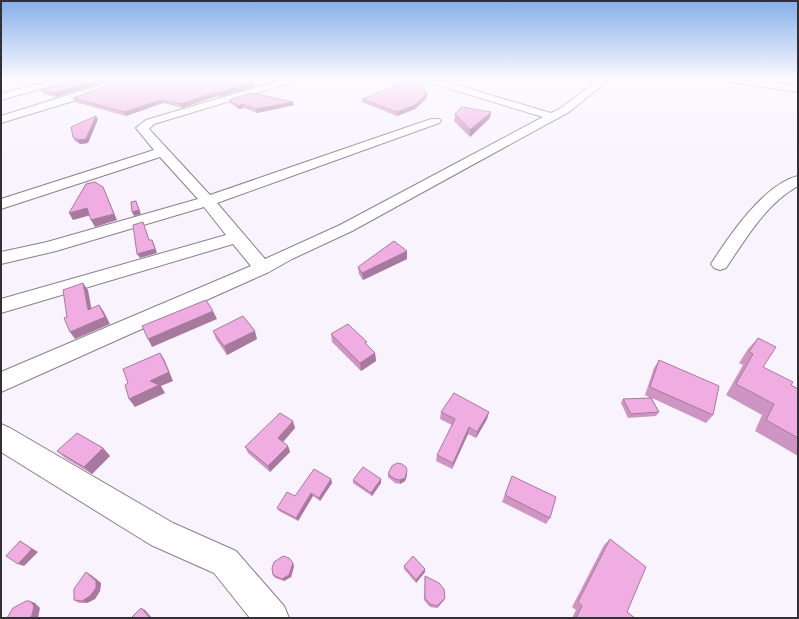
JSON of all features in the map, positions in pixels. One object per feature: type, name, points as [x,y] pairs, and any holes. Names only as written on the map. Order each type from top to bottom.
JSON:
[{"type":"street","points":[[1,120],[40,108]]},
{"type":"street","points":[[201,108],[143,126],[142,128],[161,152],[207,201],[235,238],[263,268]]},
{"type":"street","points":[[523,108],[550,116]]},
{"type":"street","points":[[1,382],[263,268],[286,255],[346,228],[550,116],[569,108]]},
{"type":"street","points":[[1,258],[50,247],[207,201],[435,121]]},
{"type":"street","points":[[1,204],[161,152]]},
{"type":"street","points":[[720,264],[736,238],[778,193],[798,180]]},
{"type":"street","points":[[1,306],[235,238]]},
{"type":"street","points":[[1,436],[5,440],[162,534],[225,562],[272,618]]},
{"type":"building","points":[[109,108],[137,108],[124,112]]},
{"type":"building","points":[[386,108],[408,108],[397,112]]},
{"type":"building","points":[[461,108],[491,112],[470,130],[455,114]]},
{"type":"building","points":[[96,116],[86,139],[78,140],[73,137],[71,127]]},
{"type":"building","points":[[95,182],[103,187],[114,214],[91,220],[87,208],[69,213],[86,184]]},
{"type":"building","points":[[136,201],[139,210],[132,212],[131,202]]},
{"type":"building","points":[[143,222],[149,240],[152,240],[155,249],[137,254],[133,225]]},
{"type":"building","points":[[394,241],[407,251],[362,273],[358,267]]},
{"type":"building","points":[[83,283],[88,310],[99,305],[105,317],[70,332],[64,318],[67,317],[63,290]]},
{"type":"building","points":[[206,300],[213,311],[148,339],[142,326]]},
{"type":"building","points":[[243,316],[255,331],[224,346],[213,331]]},
{"type":"building","points":[[348,324],[367,342],[365,343],[375,353],[360,363],[331,334]]},
{"type":"building","points":[[758,338],[776,347],[763,367],[793,382],[791,385],[798,389],[798,438],[766,420],[774,404],[736,384],[753,354],[749,352]]},
{"type":"building","points":[[160,353],[169,372],[150,381],[159,385],[129,399],[125,385],[128,383],[123,369]]},
{"type":"building","points":[[659,360],[719,386],[713,415],[650,387]]},
{"type":"building","points":[[454,393],[489,412],[477,432],[469,427],[453,463],[437,455],[455,419],[441,412]]},
{"type":"building","points":[[651,398],[659,412],[631,414],[623,399]]},
{"type":"building","points":[[280,413],[293,421],[278,438],[288,446],[268,466],[245,447]]},
{"type":"building","points":[[77,433],[103,448],[84,467],[57,451]]},
{"type":"building","points":[[397,463],[406,467],[407,471],[405,478],[400,480],[395,479],[388,474],[392,466]]},
{"type":"building","points":[[363,467],[381,479],[371,493],[353,480]]},
{"type":"building","points":[[314,469],[331,479],[319,498],[311,493],[296,518],[277,508],[287,492],[295,496]]},
{"type":"building","points":[[512,476],[556,497],[550,518],[505,495]]},
{"type":"building","points":[[610,539],[646,567],[627,612],[635,618],[576,618],[582,606],[578,602]]},
{"type":"building","points":[[20,541],[32,549],[18,564],[6,556]]},
{"type":"building","points":[[283,556],[289,558],[293,563],[289,575],[282,579],[273,575],[272,568],[274,562]]},
{"type":"building","points":[[413,556],[425,569],[416,580],[404,566]]},
{"type":"building","points":[[86,572],[96,581],[96,588],[90,596],[82,601],[74,600],[74,589]]},
{"type":"building","points":[[425,576],[439,583],[444,589],[445,598],[437,606],[430,604],[425,598]]},
{"type":"building","points":[[26,601],[30,601],[34,606],[30,618],[7,618],[13,608]]},
{"type":"building","points":[[141,608],[150,618],[131,618]]}]
